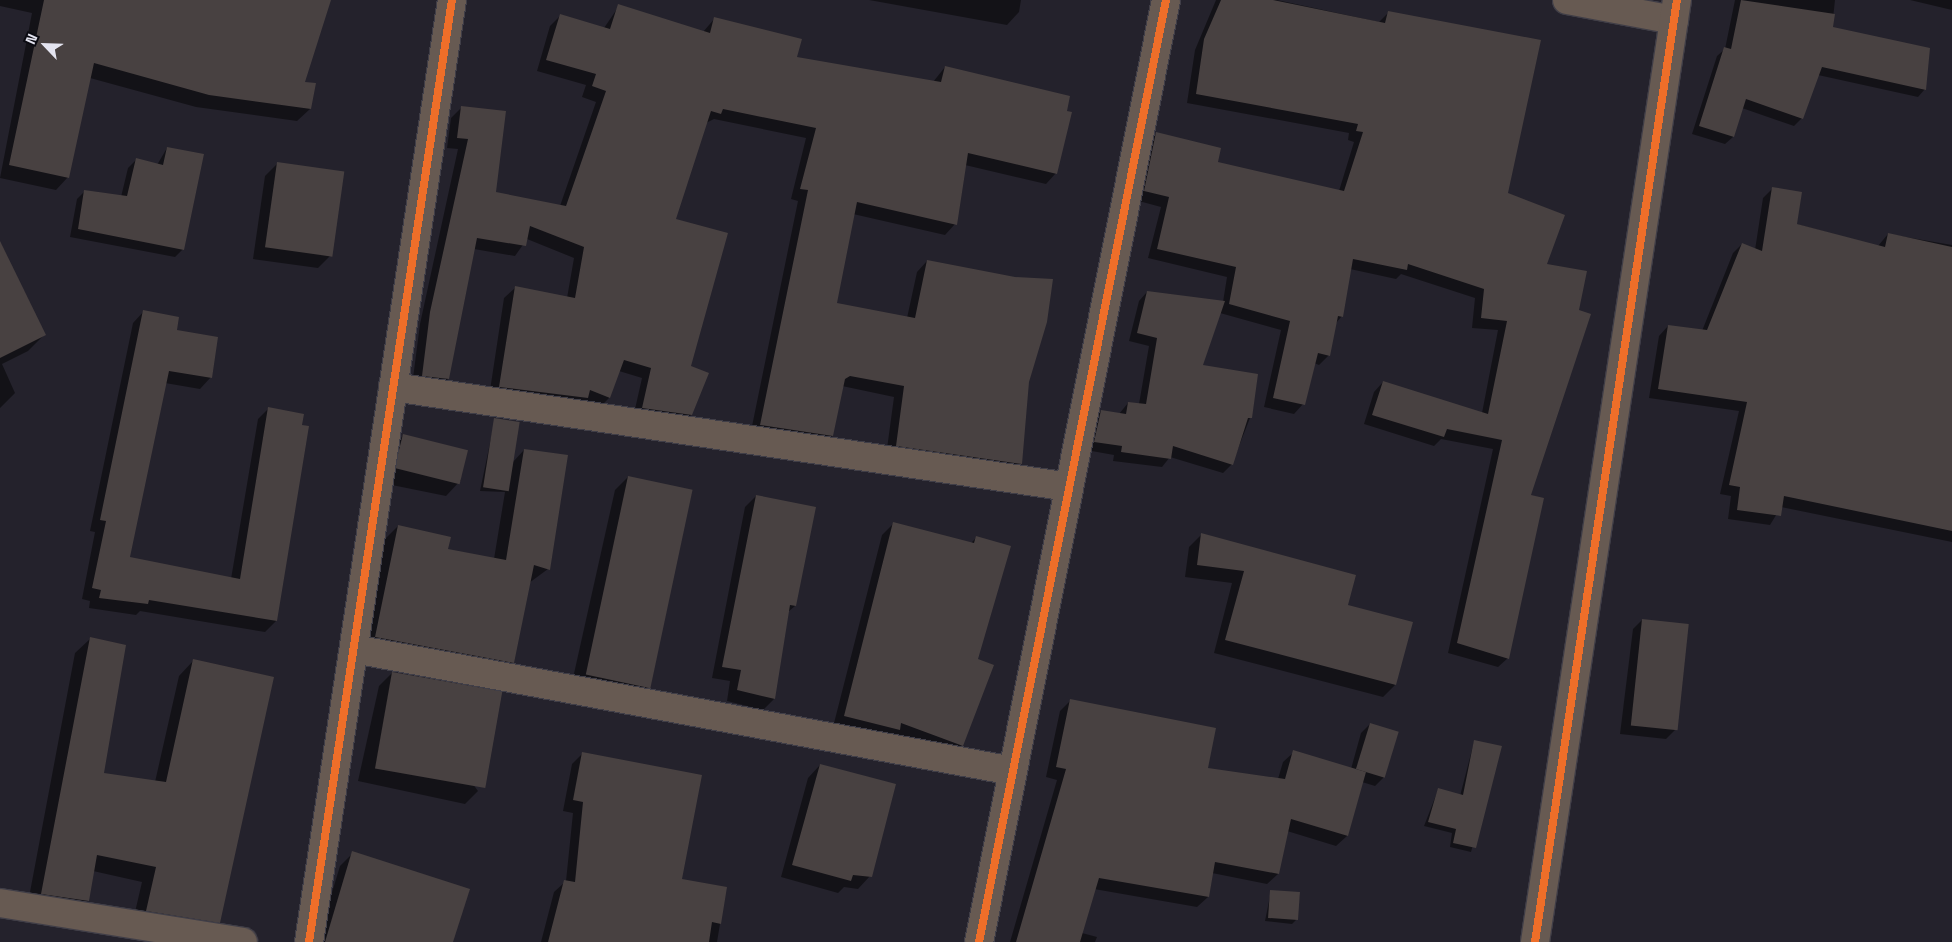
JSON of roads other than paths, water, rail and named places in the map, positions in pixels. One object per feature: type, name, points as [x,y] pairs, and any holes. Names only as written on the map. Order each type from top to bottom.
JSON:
[{"type":"street","points":[[310,942],[452,0]]},
{"type":"street","points":[[979,942],[1166,0]]},
{"type":"street","points":[[1535,942],[1675,10],[1567,0]]},
{"type":"street","points":[[393,387],[1069,486]]},
{"type":"street","points":[[354,649],[1012,771]]},
{"type":"street","points":[[0,903],[243,942]]}]
